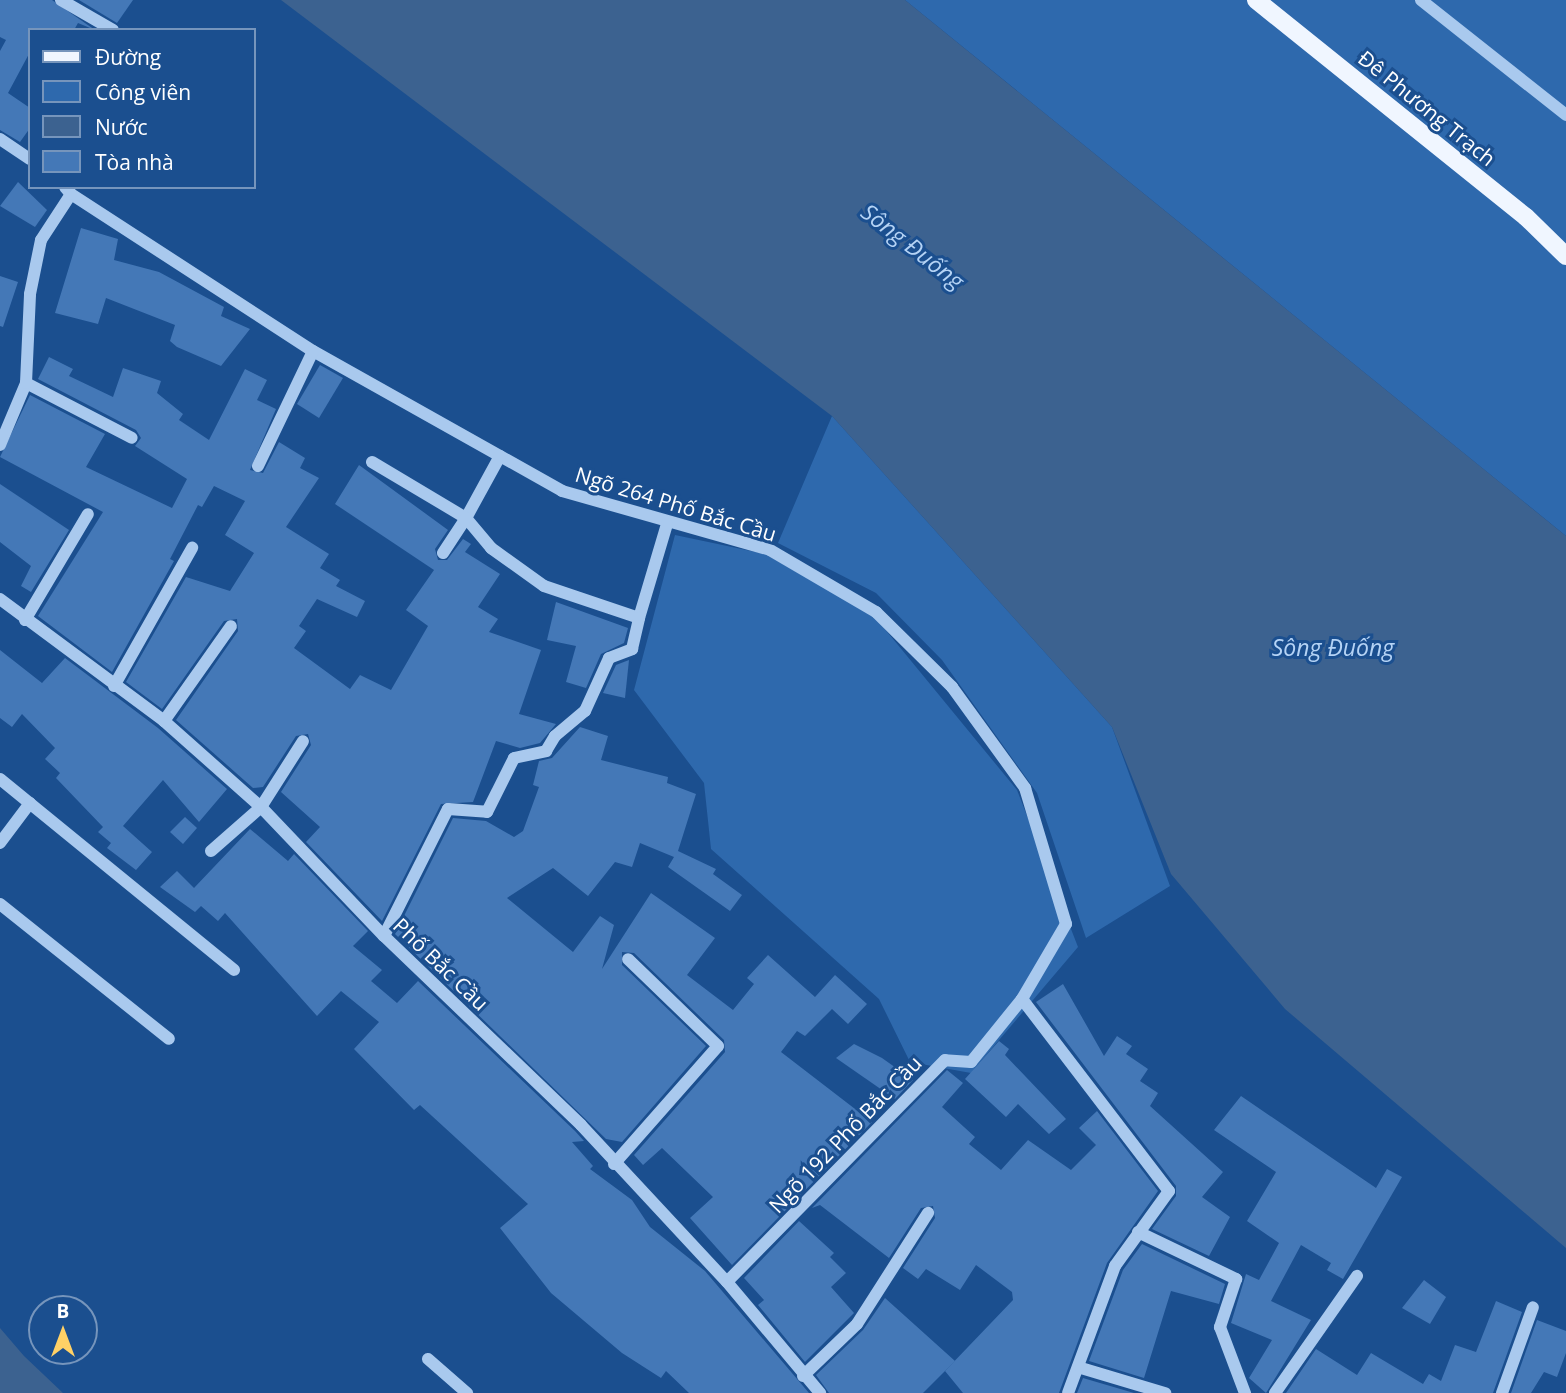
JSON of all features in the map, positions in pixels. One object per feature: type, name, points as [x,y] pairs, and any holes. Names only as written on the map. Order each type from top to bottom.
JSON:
[{"type":"main road","name":"Đê Phương Trạch","points":[[1256,0],[1527,217],[1566,256]]},
{"type":"street","points":[[61,0],[110,28]]},
{"type":"street","points":[[1421,0],[1566,115]]},
{"type":"street","points":[[0,139],[28,158]]},
{"type":"street","points":[[0,444],[26,383],[30,294],[41,240],[68,191]]},
{"type":"street","name":"Ngõ 264 Phố Bắc Cầu","points":[[68,191],[313,351],[562,491],[667,524],[770,550],[876,612],[952,687],[1025,788],[1066,924],[1022,999]]},
{"type":"street","points":[[258,466],[313,351]]},
{"type":"street","points":[[26,383],[132,438]]},
{"type":"street","points":[[443,553],[500,456]]},
{"type":"street","points":[[372,462],[466,518],[491,548],[544,586],[639,618]]},
{"type":"street","points":[[24,620],[89,514]]},
{"type":"street","points":[[384,936],[449,809],[487,812],[514,758],[546,751],[555,736],[585,711],[609,658],[632,649],[667,524]]},
{"type":"street","points":[[114,686],[192,548]]},
{"type":"street","name":"Phố Bắc Cầu","points":[[0,599],[24,620],[164,721],[261,807],[384,936],[614,1164],[727,1282],[803,1376],[820,1393]]},
{"type":"street","points":[[164,721],[231,626]]},
{"type":"street","points":[[211,851],[261,807],[303,741]]},
{"type":"street","points":[[0,779],[234,970]]},
{"type":"street","points":[[0,843],[30,803]]},
{"type":"street","points":[[0,904],[170,1040]]},
{"type":"street","points":[[614,1164],[718,1046],[628,959]]},
{"type":"street","points":[[1022,999],[1169,1191],[1115,1266],[1081,1368],[1068,1393]]},
{"type":"street","name":"Ngõ 192 Phố Bắc Cầu","points":[[727,1282],[945,1060],[971,1062],[1022,999]]},
{"type":"street","points":[[803,1376],[857,1324],[928,1213]]},
{"type":"street","points":[[1138,1232],[1236,1279],[1220,1327],[1238,1391]]},
{"type":"street","points":[[1275,1393],[1357,1276]]},
{"type":"street","points":[[1503,1393],[1533,1307]]},
{"type":"street","points":[[428,1359],[467,1393]]},
{"type":"street","points":[[1081,1368],[1162,1393]]},
{"type":"green space","points":[[905,0],[1566,0],[1566,536],[1544,518]]},
{"type":"green space","points":[[832,416],[1112,727],[1170,886],[1086,938],[1037,793],[942,660],[876,593],[778,543]]},
{"type":"green space","points":[[675,535],[765,554],[875,617],[1017,790],[1078,947],[971,1073],[910,1062],[879,999],[711,849],[704,783],[634,690]]},
{"type":"water","name":"Sông Đuống","points":[[281,0],[905,0],[1566,536],[1566,1248],[1285,1009],[1171,874],[1112,727],[832,416]]},
{"type":"water","points":[[0,1328],[28,1360],[28,1365],[33,1365],[63,1393],[0,1393]]},
{"type":"building","points":[[0,0],[52,0],[92,28],[78,23],[75,28],[28,28],[28,56],[8,93],[28,107],[28,131],[20,142],[0,130],[0,51],[6,40],[0,37]]},
{"type":"building","points":[[79,0],[133,0],[117,23]]},
{"type":"building","points":[[18,182],[47,210],[35,227],[0,206]]},
{"type":"building","points":[[81,228],[118,239],[114,260],[159,272],[224,307],[221,316],[250,329],[221,366],[177,347],[170,341],[175,325],[106,298],[98,324],[55,313]]},
{"type":"building","points":[[0,276],[18,282],[3,327],[0,326]]},
{"type":"building","points":[[49,357],[73,369],[69,376],[113,397],[123,368],[161,381],[157,393],[183,414],[179,420],[209,440],[245,369],[267,380],[257,400],[276,409],[250,470],[263,473],[279,442],[305,458],[300,468],[319,478],[286,527],[329,554],[320,568],[340,580],[336,586],[365,601],[357,617],[317,599],[299,626],[306,631],[294,648],[350,689],[360,675],[391,690],[428,626],[406,610],[434,570],[335,504],[359,465],[448,530],[435,549],[438,560],[447,560],[463,539],[471,544],[465,552],[500,574],[478,607],[498,619],[489,632],[541,650],[519,714],[556,724],[540,743],[520,748],[496,741],[473,802],[441,804],[382,921],[306,842],[320,827],[281,792],[311,745],[308,734],[296,736],[263,787],[253,788],[176,720],[238,631],[237,619],[224,621],[162,709],[126,682],[186,577],[230,591],[254,553],[225,535],[245,501],[214,486],[202,507],[198,505],[170,559],[174,561],[112,672],[38,616],[103,512],[0,457],[30,395],[105,434],[86,467],[172,508],[187,479],[135,446],[141,438],[136,430],[38,379]]},
{"type":"building","points":[[320,365],[343,378],[319,418],[297,404]]},
{"type":"building","points":[[0,484],[69,530],[31,592],[21,586],[31,566],[0,542]]},
{"type":"building","points":[[556,602],[628,628],[624,643],[601,654],[586,688],[566,682],[576,646],[547,640]]},
{"type":"building","points":[[0,650],[42,683],[65,658],[158,728],[227,789],[199,822],[163,780],[123,826],[152,852],[136,870],[107,848],[111,843],[98,832],[103,827],[56,778],[60,773],[45,759],[55,748],[22,714],[12,727],[0,718]]},
{"type":"building","points":[[629,660],[625,698],[603,693],[616,665]]},
{"type":"building","points":[[580,727],[608,736],[601,760],[668,777],[667,783],[696,794],[678,851],[716,869],[713,874],[742,895],[730,911],[668,867],[674,857],[640,843],[632,867],[615,862],[588,896],[553,868],[507,898],[573,952],[600,916],[614,925],[602,969],[651,893],[715,938],[687,975],[733,1010],[754,984],[747,978],[768,955],[815,997],[835,975],[867,1004],[848,1024],[832,1009],[805,1036],[797,1031],[781,1052],[872,1122],[732,1265],[690,1218],[713,1197],[662,1148],[643,1165],[634,1155],[725,1052],[724,1040],[634,953],[622,952],[622,965],[706,1046],[622,1142],[606,1139],[395,934],[453,818],[486,821],[514,837],[523,831],[539,787],[533,785],[539,761],[552,758]]},
{"type":"building","points":[[185,817],[197,828],[183,844],[170,832]]},
{"type":"building","points":[[250,829],[288,861],[294,854],[368,931],[353,946],[382,970],[371,981],[397,1003],[418,981],[575,1131],[584,1141],[572,1142],[593,1166],[590,1169],[632,1200],[650,1227],[705,1271],[809,1393],[689,1393],[666,1371],[661,1378],[622,1353],[551,1293],[500,1228],[528,1204],[420,1105],[414,1110],[354,1049],[379,1022],[341,991],[317,1016],[225,913],[218,921],[201,906],[195,912],[160,887],[177,871],[194,888]]},
{"type":"building","points":[[1063,984],[1104,1056],[1117,1036],[1132,1046],[1126,1054],[1148,1069],[1140,1081],[1158,1093],[1150,1106],[1223,1172],[1202,1197],[1230,1217],[1209,1256],[1152,1229],[1176,1196],[1176,1186],[1036,1002]]},
{"type":"building","points":[[999,1041],[1009,1049],[1005,1055],[1066,1119],[1049,1134],[1018,1104],[1006,1117],[965,1079]]},
{"type":"building","points":[[854,1044],[882,1058],[913,1080],[895,1099],[836,1058]]},
{"type":"building","points":[[947,1070],[963,1083],[942,1107],[975,1137],[969,1144],[1001,1170],[1028,1140],[1071,1170],[1096,1145],[1079,1128],[1097,1111],[1158,1191],[1107,1263],[1059,1393],[963,1393],[945,1371],[1013,1300],[1012,1292],[976,1265],[960,1290],[926,1269],[918,1279],[903,1268],[935,1218],[933,1206],[921,1208],[889,1258],[820,1205],[812,1208]]},
{"type":"building","points":[[1241,1096],[1376,1188],[1387,1169],[1402,1177],[1343,1279],[1327,1270],[1331,1263],[1301,1245],[1271,1301],[1311,1320],[1266,1393],[1249,1378],[1272,1340],[1231,1323],[1246,1274],[1259,1280],[1279,1243],[1247,1221],[1276,1172],[1214,1130]]},
{"type":"building","points":[[799,1221],[834,1253],[830,1257],[846,1273],[831,1287],[854,1313],[805,1362],[758,1305],[764,1300],[744,1278]]},
{"type":"building","points":[[1142,1244],[1225,1284],[1219,1304],[1171,1291],[1144,1378],[1089,1361],[1123,1270]]},
{"type":"building","points":[[1424,1280],[1446,1297],[1430,1324],[1402,1308]]},
{"type":"building","points":[[885,1298],[955,1361],[923,1393],[829,1393],[816,1375],[863,1330]]},
{"type":"building","points":[[1496,1301],[1522,1312],[1493,1393],[1286,1393],[1316,1349],[1357,1375],[1371,1353],[1423,1384],[1429,1374],[1441,1381],[1455,1345],[1476,1352]]},
{"type":"building","points":[[1537,1320],[1566,1331],[1566,1353],[1557,1377],[1544,1372],[1531,1393],[1511,1393]]},
{"type":"building","points":[[1083,1378],[1134,1393],[1077,1393]]}]
